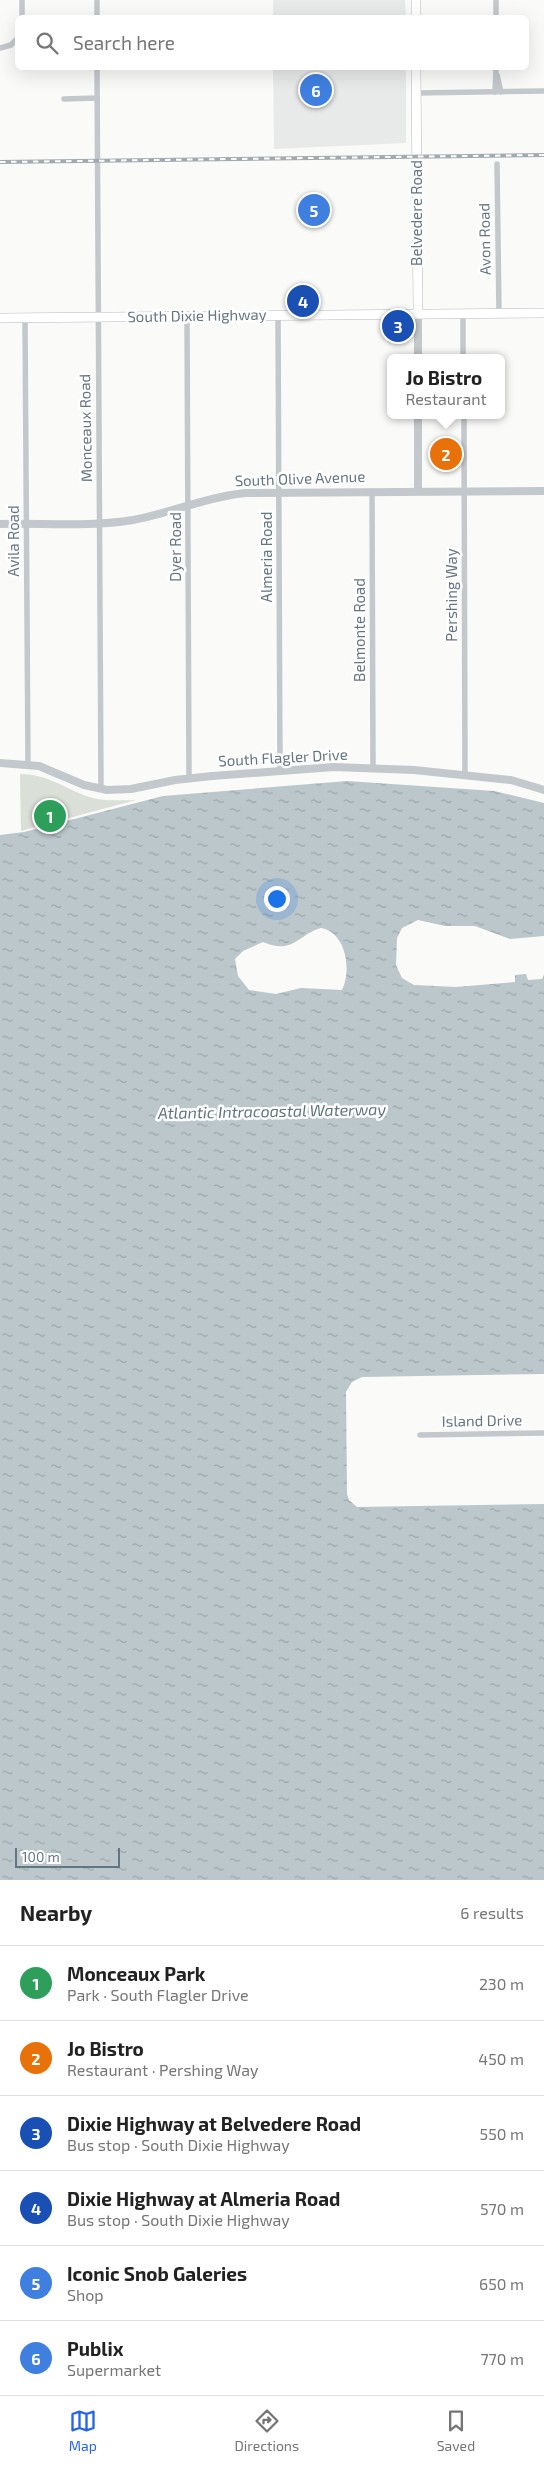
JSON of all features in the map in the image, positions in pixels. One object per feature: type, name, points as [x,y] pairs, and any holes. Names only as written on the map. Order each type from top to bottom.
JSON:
[{"type":"main road","points":[[416,0],[416,15]]},
{"type":"main road","name":"Belvedere Road","points":[[416,70],[418,313]]},
{"type":"main road","name":"South Dixie Highway","points":[[0,318],[544,312]]},
{"type":"street","points":[[22,0],[22,15]]},
{"type":"street","points":[[97,0],[97,15]]},
{"type":"street","points":[[496,0],[496,15]]},
{"type":"street","points":[[0,48],[15,40]]},
{"type":"street","name":"Monceaux Road","points":[[97,70],[101,789]]},
{"type":"street","points":[[496,70],[498,92]]},
{"type":"street","points":[[416,93],[544,91]]},
{"type":"street","points":[[64,99],[97,98]]},
{"type":"street","name":"Avon Road","points":[[497,164],[499,313]]},
{"type":"street","name":"Belvedere Road","points":[[418,313],[418,354]]},
{"type":"street","points":[[463,313],[463,354]]},
{"type":"street","name":"Almeria Road","points":[[278,315],[280,770]]},
{"type":"street","name":"Dyer Road","points":[[186,316],[189,778]]},
{"type":"street","name":"Avila Road","points":[[25,318],[28,764]]},
{"type":"street","points":[[418,419],[418,491]]},
{"type":"street","name":"Pershing Way","points":[[464,419],[465,775]]},
{"type":"street","name":"South Olive Avenue","points":[[0,524],[100,523],[138,519],[233,494],[372,491],[544,491]]},
{"type":"street","name":"Belmonte Road","points":[[372,491],[373,768]]},
{"type":"street","name":"South Flagler Drive","points":[[0,763],[28,764],[51,769],[84,785],[101,789],[131,789],[189,778],[280,770],[373,768],[511,780],[544,790]]},
{"type":"street","name":"Island Drive","points":[[420,1435],[544,1433]]},
{"type":"shaded area","points":[[273,0],[405,0],[406,15],[273,15]]},
{"type":"shaded area","points":[[273,70],[406,70],[406,143],[274,149]]},
{"type":"shaded area","points":[[20,774],[38,776],[92,798],[136,800],[21,831]]},
{"type":"water","name":"Atlantic Intracoastal Waterway","points":[[347,781],[494,791],[544,803],[544,936],[510,939],[475,926],[445,926],[418,920],[402,928],[397,938],[396,965],[402,978],[414,985],[456,987],[515,982],[515,975],[526,974],[528,980],[542,979],[544,975],[544,1374],[362,1377],[352,1382],[346,1392],[347,1494],[349,1500],[357,1507],[544,1504],[544,1880],[0,1880],[0,835],[24,832],[163,796]],"holes":[[[321,928],[329,931],[336,937],[345,953],[346,972],[342,990],[301,988],[276,994],[249,990],[238,976],[235,959],[243,951],[263,942],[281,946],[288,945]]]},
{"type":"railway","points":[[0,162],[544,155]]},
{"type":"place","name":"Publix","points":[[316,90]]},
{"type":"place","name":"Iconic Snob Galeries","points":[[314,210]]},
{"type":"place","name":"Dixie Highway at Almeria Road","points":[[303,301]]},
{"type":"place","name":"Dixie Highway at Belvedere Road","points":[[398,326]]},
{"type":"place","name":"Jo Bistro","points":[[446,454]]},
{"type":"place","name":"Monceaux Park","points":[[50,816]]}]
